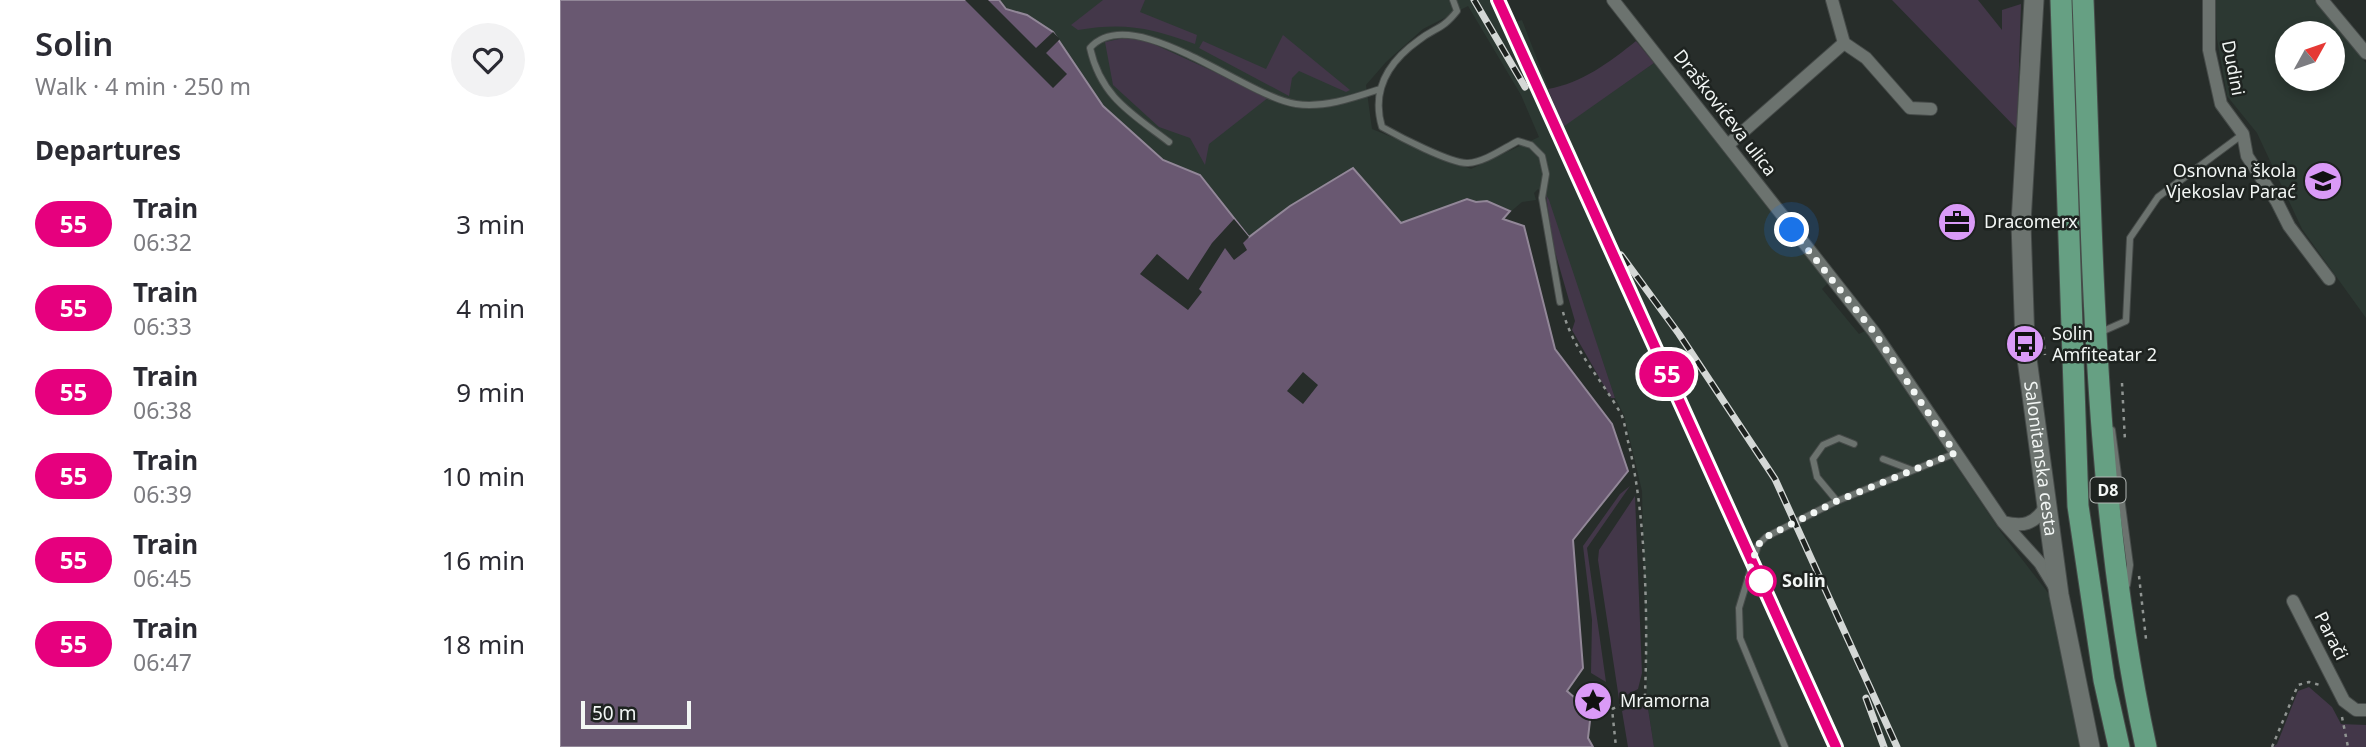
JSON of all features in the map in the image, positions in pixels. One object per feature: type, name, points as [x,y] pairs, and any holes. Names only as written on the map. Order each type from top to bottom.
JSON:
[{"type":"highway","name":"D8","points":[[2061,0],[2078,506],[2104,680],[2119,747]]},
{"type":"highway","name":"D8","points":[[2083,0],[2096,334],[2109,499],[2123,611],[2146,747]]},
{"type":"main road","name":"Salonitanska cesta","points":[[2034,0],[2021,236],[2025,344],[2059,595],[2090,747]]},
{"type":"street","name":"Draškovićeva ulica","points":[[1613,0],[1729,144],[1808,250],[1874,332],[2003,522],[2040,563],[2059,595]]},
{"type":"street","points":[[1832,0],[1844,43],[1866,58],[1910,108],[1931,109]]},
{"type":"street","name":"Dudini","points":[[2209,0],[2209,50],[2221,104],[2243,134],[2247,156],[2289,226],[2329,279]]},
{"type":"street","points":[[2322,0],[2366,54]]},
{"type":"street","points":[[1729,144],[1844,43]]},
{"type":"street","points":[[2003,522],[2020,526],[2032,523],[2046,506]]},
{"type":"street","name":"Parači","points":[[2293,601],[2344,701]]},
{"type":"street","points":[[2344,701],[2356,710],[2366,710]]},
{"type":"lane","points":[[1454,0],[1457,11],[1444,27],[1419,40],[1383,76],[1376,107],[1382,127],[1405,141],[1467,163],[1482,159],[1518,141],[1531,145],[1542,156],[1546,174],[1542,198],[1560,302]]},
{"type":"lane","points":[[1169,142],[1115,101],[1096,73],[1090,48],[1098,38],[1118,33],[1149,37],[1294,104],[1332,104],[1380,89]]},
{"type":"lane","points":[[2096,334],[2126,321],[2130,239],[2158,197],[2243,134]]},
{"type":"lane","points":[[1837,501],[1817,477],[1813,459],[1823,445],[1839,438],[1854,444]]},
{"type":"lane","points":[[1785,747],[1740,638],[1739,608],[1758,545],[1766,537],[1837,501],[1955,453]]},
{"type":"lane","points":[[1883,458],[1912,470]]},
{"type":"path","points":[[1560,302],[1569,333],[1590,371],[1622,415],[1640,491],[1647,649],[1645,695],[1612,709],[1616,747]]},
{"type":"path","points":[[2272,747],[2298,685],[2316,682],[2344,701],[2343,727],[2348,747]]},
{"type":"shaded area","points":[[560,0],[999,0],[1006,9],[1027,15],[1053,32],[1103,106],[1163,160],[1200,175],[1249,237],[1290,206],[1353,168],[1401,223],[1467,199],[1487,201],[1510,211],[1503,219],[1524,226],[1555,349],[1612,424],[1628,471],[1573,540],[1583,668],[1567,691],[1591,712],[1588,738],[1593,747],[560,747]]},
{"type":"shaded area","points":[[999,0],[1504,0],[1513,23],[1522,20],[1563,126],[1654,63],[1709,128],[1828,283],[1822,289],[1859,334],[1865,331],[2001,532],[2049,594],[2057,616],[2082,747],[1654,747],[1647,702],[1642,491],[1624,415],[1615,398],[1546,195],[1538,189],[1534,193],[1536,200],[1522,202],[1502,219],[1509,210],[1487,201],[1467,199],[1401,223],[1353,169],[1290,206],[1316,365],[1218,196],[1200,175],[1163,160],[1103,106],[1053,32],[1027,15],[1006,9]],"holes":[[[1468,6],[1521,95],[1539,137],[1471,169],[1372,129],[1366,85],[1386,62],[1423,29]]]},
{"type":"shaded area","points":[[1103,0],[1145,0],[1140,12],[1197,35],[1195,44],[1138,28],[1078,30],[1071,25]]},
{"type":"shaded area","points":[[1892,0],[1978,0],[2002,30],[2002,10],[2021,4],[2017,129]]},
{"type":"shaded area","name":"Osnovna škola Vjekoslav Parać","points":[[2215,0],[2314,0],[2331,21],[2275,21],[2275,91],[2345,91],[2345,38],[2366,63],[2366,318],[2302,229],[2257,133],[2227,96],[2217,39]]},
{"type":"shaded area","points":[[1283,35],[1350,90],[1346,92],[1299,71],[1292,78],[1289,96],[1199,48],[1203,41],[1266,69]]},
{"type":"shaded area","points":[[1124,38],[1147,41],[1269,97],[1209,144],[1205,165],[1190,138],[1159,127],[1113,85],[1105,42]]},
{"type":"shaded area","points":[[1636,41],[1654,63],[1563,127],[1548,89],[1584,77]]},
{"type":"shaded area","points":[[1546,195],[1615,398],[1611,398],[1572,330],[1575,321],[1553,245]]},
{"type":"shaded area","points":[[1630,486],[1587,548],[1606,682],[1591,673],[1592,620],[1583,546],[1620,494]]},
{"type":"shaded area","points":[[1635,496],[1642,673],[1638,689],[1619,699],[1598,560],[1599,550]]},
{"type":"shaded area","points":[[2309,687],[2332,707],[2341,724],[2366,725],[2366,747],[2273,747],[2277,744],[2298,691]]},
{"type":"shaded area","points":[[1647,702],[1654,747],[1628,747],[1622,711]]},
{"type":"pier","points":[[965,0],[988,0],[1036,48],[1053,32],[1060,39],[1046,53],[1067,74],[1053,88]]},
{"type":"pier","points":[[1234,219],[1249,237],[1243,243],[1247,250],[1234,260],[1225,248],[1199,289],[1202,292],[1188,310],[1140,274],[1157,254],[1188,280],[1212,243]]},
{"type":"pier","points":[[1303,372],[1318,385],[1303,404],[1287,391]]},
{"type":"railway","points":[[1474,0],[1525,87]]},
{"type":"railway","points":[[1498,0],[1836,747]]},
{"type":"railway","points":[[1621,255],[1679,334],[1775,479],[1897,747]]},
{"type":"railway","points":[[1866,698],[1884,747]]},
{"type":"train","name":"55","points":[[1498,0],[1836,747]]},
{"type":"place","name":"Osnovna škola Vjekoslav Parać","points":[[2323,181]]},
{"type":"place","name":"Dracomerx","points":[[1957,222]]},
{"type":"place","name":"Solin Amfiteatar 2","points":[[2025,344]]},
{"type":"place","name":"Solin","points":[[1761,581]]},
{"type":"place","name":"Mramorna","points":[[1593,701]]},
{"type":"route","points":[[1761,581],[1747,577],[1758,545],[1766,537],[1837,501],[1955,453],[1874,332],[1792,230]]}]
